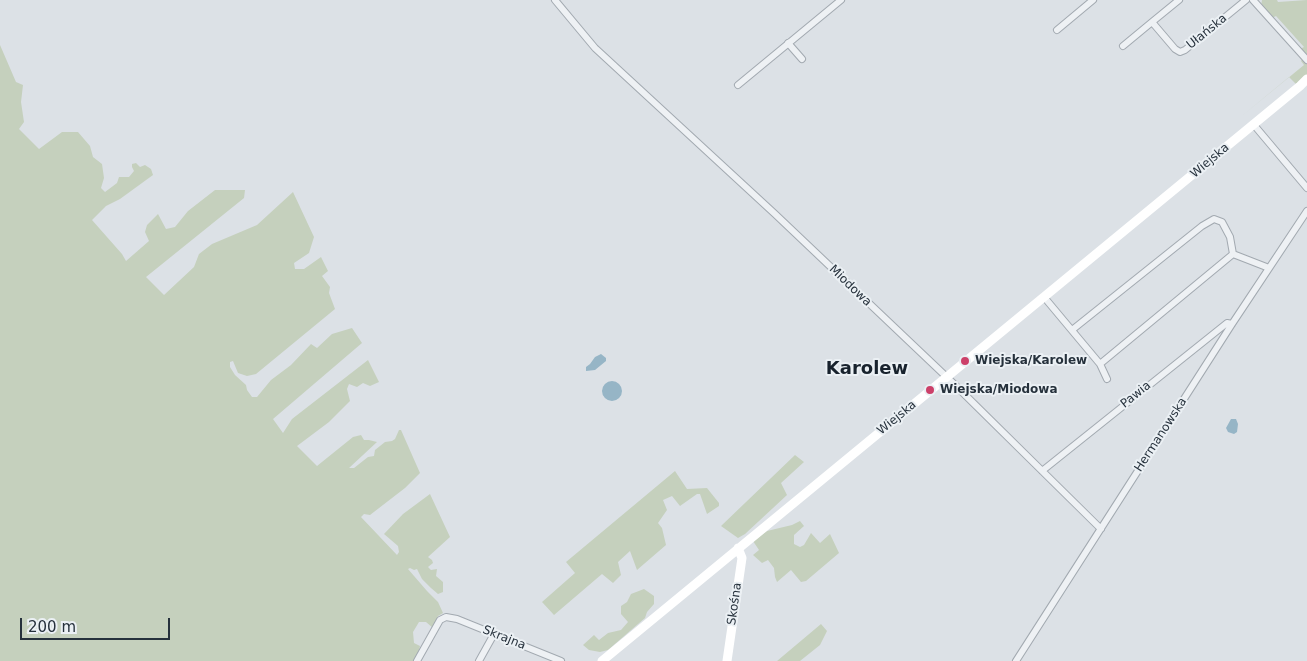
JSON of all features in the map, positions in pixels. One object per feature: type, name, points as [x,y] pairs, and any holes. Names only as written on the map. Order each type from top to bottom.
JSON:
[{"type":"street","name":"Miodowa","points":[[555,0],[595,48],[775,214],[946,377],[1101,529]]},
{"type":"street","points":[[738,85],[840,0]]},
{"type":"street","points":[[1057,30],[1093,0]]},
{"type":"street","points":[[1123,46],[1179,0]]},
{"type":"street","name":"Ułańska","points":[[1152,22],[1175,49],[1180,52],[1185,50],[1246,0]]},
{"type":"street","points":[[1253,0],[1307,60]]},
{"type":"street","points":[[788,43],[802,59]]},
{"type":"street","name":"Wiejska","points":[[602,661],[1307,79]]},
{"type":"street","points":[[1254,124],[1307,188]]},
{"type":"street","name":"Hermanowska","points":[[1016,661],[1232,324],[1307,211]]},
{"type":"street","points":[[1072,330],[1202,226],[1214,219],[1222,222],[1230,237],[1233,254]]},
{"type":"street","points":[[1233,254],[1269,268]]},
{"type":"street","points":[[1100,364],[1233,254]]},
{"type":"street","points":[[1044,297],[1100,364],[1107,379]]},
{"type":"street","name":"Pawia","points":[[1042,471],[1227,323],[1232,324]]},
{"type":"street","name":"Skośna","points":[[727,661],[742,558],[738,548]]},
{"type":"street","name":"Skrajna","points":[[417,661],[440,620],[446,617],[457,619],[561,661]]},
{"type":"street","points":[[479,661],[494,634]]},
{"type":"green space","points":[[1262,0],[1277,0],[1278,2],[1307,0],[1307,56],[1300,49],[1304,47],[1276,16],[1272,18],[1261,6]]},
{"type":"green space","points":[[0,45],[16,82],[23,85],[21,102],[24,122],[19,129],[39,149],[62,132],[78,132],[90,146],[93,157],[102,164],[104,178],[101,188],[105,192],[117,183],[119,177],[129,177],[134,171],[132,164],[136,163],[140,167],[145,165],[151,169],[153,175],[120,199],[106,206],[92,220],[126,261],[149,241],[145,232],[147,225],[158,214],[166,229],[175,227],[188,211],[215,190],[245,190],[244,198],[146,277],[164,295],[194,267],[199,254],[212,244],[257,225],[293,192],[314,237],[309,253],[294,263],[295,269],[304,269],[321,257],[328,271],[322,276],[330,287],[329,293],[335,309],[256,374],[247,376],[238,373],[233,361],[230,362],[230,367],[235,375],[246,385],[252,397],[257,397],[271,380],[291,365],[311,344],[317,348],[332,334],[352,328],[362,343],[273,419],[283,433],[292,419],[368,360],[379,382],[370,386],[363,383],[357,387],[349,384],[347,389],[350,401],[329,422],[297,446],[317,466],[353,437],[361,435],[364,440],[377,442],[349,468],[354,468],[368,457],[374,456],[375,450],[385,442],[395,439],[399,430],[401,430],[420,473],[405,488],[370,515],[364,514],[361,517],[397,555],[399,552],[398,546],[384,534],[403,514],[430,494],[450,537],[428,557],[433,563],[428,567],[431,570],[437,569],[436,576],[443,582],[443,592],[438,594],[431,588],[422,579],[417,569],[408,569],[438,602],[443,613],[438,616],[433,628],[426,622],[419,622],[413,632],[414,643],[420,646],[414,661],[0,661]]},
{"type":"green space","points":[[1303,58],[1307,63],[1307,75],[1296,84],[1289,77],[1304,65],[1301,61]]},
{"type":"green space","points":[[795,455],[804,462],[781,483],[787,495],[745,534],[738,538],[721,526]]},
{"type":"green space","points":[[675,471],[687,489],[707,488],[719,503],[719,506],[707,514],[700,494],[697,494],[680,506],[672,496],[663,500],[667,510],[658,523],[662,528],[666,545],[637,570],[630,551],[618,562],[621,575],[613,583],[602,574],[554,615],[542,602],[575,573],[566,562]]},
{"type":"green space","points":[[800,521],[804,526],[794,535],[794,544],[800,547],[804,545],[811,533],[820,543],[830,534],[839,553],[806,581],[801,582],[791,570],[777,582],[774,568],[768,560],[762,563],[753,555],[759,550],[753,541],[767,531],[792,525]]},
{"type":"green space","points":[[644,589],[654,596],[654,604],[647,612],[645,618],[608,650],[600,652],[589,650],[583,645],[594,635],[599,640],[608,633],[621,630],[628,622],[621,614],[621,606],[627,602],[631,594]]},
{"type":"green space","points":[[821,624],[827,631],[820,645],[800,661],[777,661]]},
{"type":"water","points":[[601,354],[606,358],[606,361],[595,370],[586,371],[586,367],[595,357]]},
{"type":"water","points":[[612,381],[619,384],[622,391],[619,398],[612,401],[605,398],[602,391],[605,384]]},
{"type":"water","points":[[1231,419],[1236,419],[1238,424],[1237,432],[1234,434],[1228,432],[1226,428]]},
{"type":"place","name":"Wiejska/Karolew","points":[[965,361]]},
{"type":"place","name":"Wiejska/Miodowa","points":[[930,390]]},
{"type":"district","name":"Karolew","points":[[867,369]]}]
